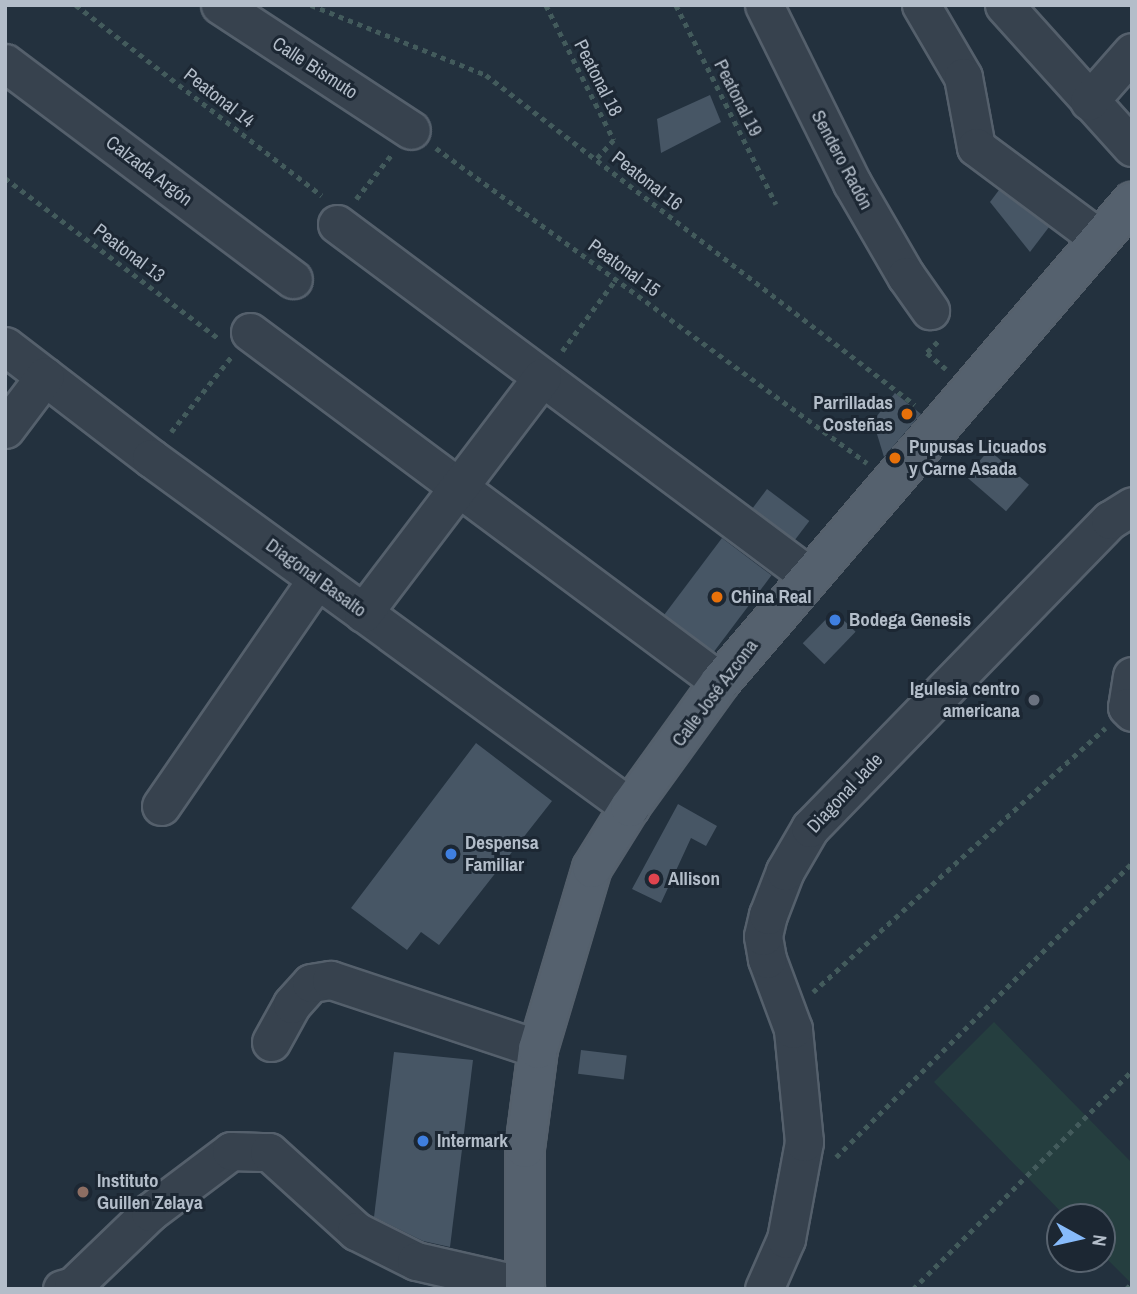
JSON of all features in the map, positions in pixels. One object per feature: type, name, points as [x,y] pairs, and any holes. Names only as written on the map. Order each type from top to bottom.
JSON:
[{"type":"main road","name":"Calle José Azcona","points":[[525,1287],[525,1148],[538,1049],[592,869],[630,807],[720,682],[1132,202]]},
{"type":"street","name":"Sendero Radón","points":[[764,5],[852,183],[906,276],[930,310]]},
{"type":"street","points":[[921,5],[962,77],[976,147],[1100,239]]},
{"type":"street","points":[[1004,5],[1132,147]]},
{"type":"street","name":"Calle Bismuto","points":[[238,10],[411,130]]},
{"type":"street","points":[[1089,101],[1132,52]]},
{"type":"street","name":"Calzada Argón","points":[[5,63],[293,279]]},
{"type":"street","points":[[330,210],[542,377],[809,576]]},
{"type":"street","points":[[238,337],[458,487],[720,682]]},
{"type":"street","name":"Diagonal Basalto","points":[[5,346],[317,579],[630,807]]},
{"type":"street","points":[[5,429],[45,376]]},
{"type":"street","points":[[363,612],[542,377]]},
{"type":"street","name":"Diagonal Jade","points":[[764,1289],[786,1240],[804,1142],[793,1029],[767,959],[764,936],[768,915],[785,871],[810,828],[1110,520],[1132,506]]},
{"type":"street","points":[[161,806],[317,579]]},
{"type":"street","points":[[271,1042],[292,1004],[311,984],[331,980],[538,1049]]},
{"type":"street","points":[[62,1289],[74,1286],[150,1212],[231,1151],[269,1152],[356,1231],[415,1261],[525,1287]]},
{"type":"path","name":"Peatonal 14","points":[[76,5],[330,210]]},
{"type":"path","name":"Peatonal 16","points":[[311,5],[486,75],[940,425]]},
{"type":"path","name":"Peatonal 18","points":[[546,5],[614,140],[597,159]]},
{"type":"path","name":"Peatonal 19","points":[[676,5],[776,204]]},
{"type":"path","name":"Peatonal 15","points":[[411,130],[892,481]]},
{"type":"path","name":"Peatonal 13","points":[[5,178],[238,337]]},
{"type":"path","points":[[542,377],[616,279]]},
{"type":"path","points":[[789,1014],[1130,698]]},
{"type":"path","points":[[832,1161],[1132,863]]},
{"type":"path","points":[[913,1289],[1132,1070]]},
{"type":"path","points":[[1126,1289],[1132,1283]]},
{"type":"green space","points":[[994,1022],[1132,1163],[1132,1284],[1116,1268],[1116,1203],[1052,1203],[934,1082]]},
{"type":"building","points":[[710,95],[721,122],[661,153],[657,119]]},
{"type":"building","points":[[999,190],[1049,227],[1030,252],[990,202]]},
{"type":"building","points":[[895,393],[921,414],[884,457],[873,421]]},
{"type":"building","points":[[989,450],[1029,485],[1006,511],[966,476]]},
{"type":"building","points":[[767,489],[809,521],[795,540],[753,508]]},
{"type":"building","name":"China Real","points":[[722,538],[772,575],[714,652],[664,615]]},
{"type":"building","points":[[834,611],[856,632],[824,664],[803,643]]},
{"type":"building","name":"Despensa Familiar","points":[[476,743],[552,801],[439,945],[421,932],[407,950],[351,908]]},
{"type":"building","points":[[678,804],[717,826],[706,846],[691,838],[661,903],[632,889]]},
{"type":"building","points":[[581,1050],[627,1056],[624,1079],[578,1074]]},
{"type":"building","name":"Intermark","points":[[394,1052],[473,1060],[450,1247],[423,1241],[374,1217]]},
{"type":"place","name":"Parrilladas Costeñas","points":[[907,414]]},
{"type":"place","name":"Pupusas Licuados y Carne Asada","points":[[895,458]]},
{"type":"place","name":"China Real","points":[[717,597]]},
{"type":"place","name":"Bodega Genesis","points":[[835,620]]},
{"type":"place","name":"Igulesia centro americana","points":[[1034,700]]},
{"type":"place","name":"Despensa Familiar","points":[[451,854]]},
{"type":"place","name":"Allison","points":[[654,879]]},
{"type":"place","name":"Intermark","points":[[423,1141]]},
{"type":"place","name":"Instituto Guillen Zelaya","points":[[83,1192]]}]
